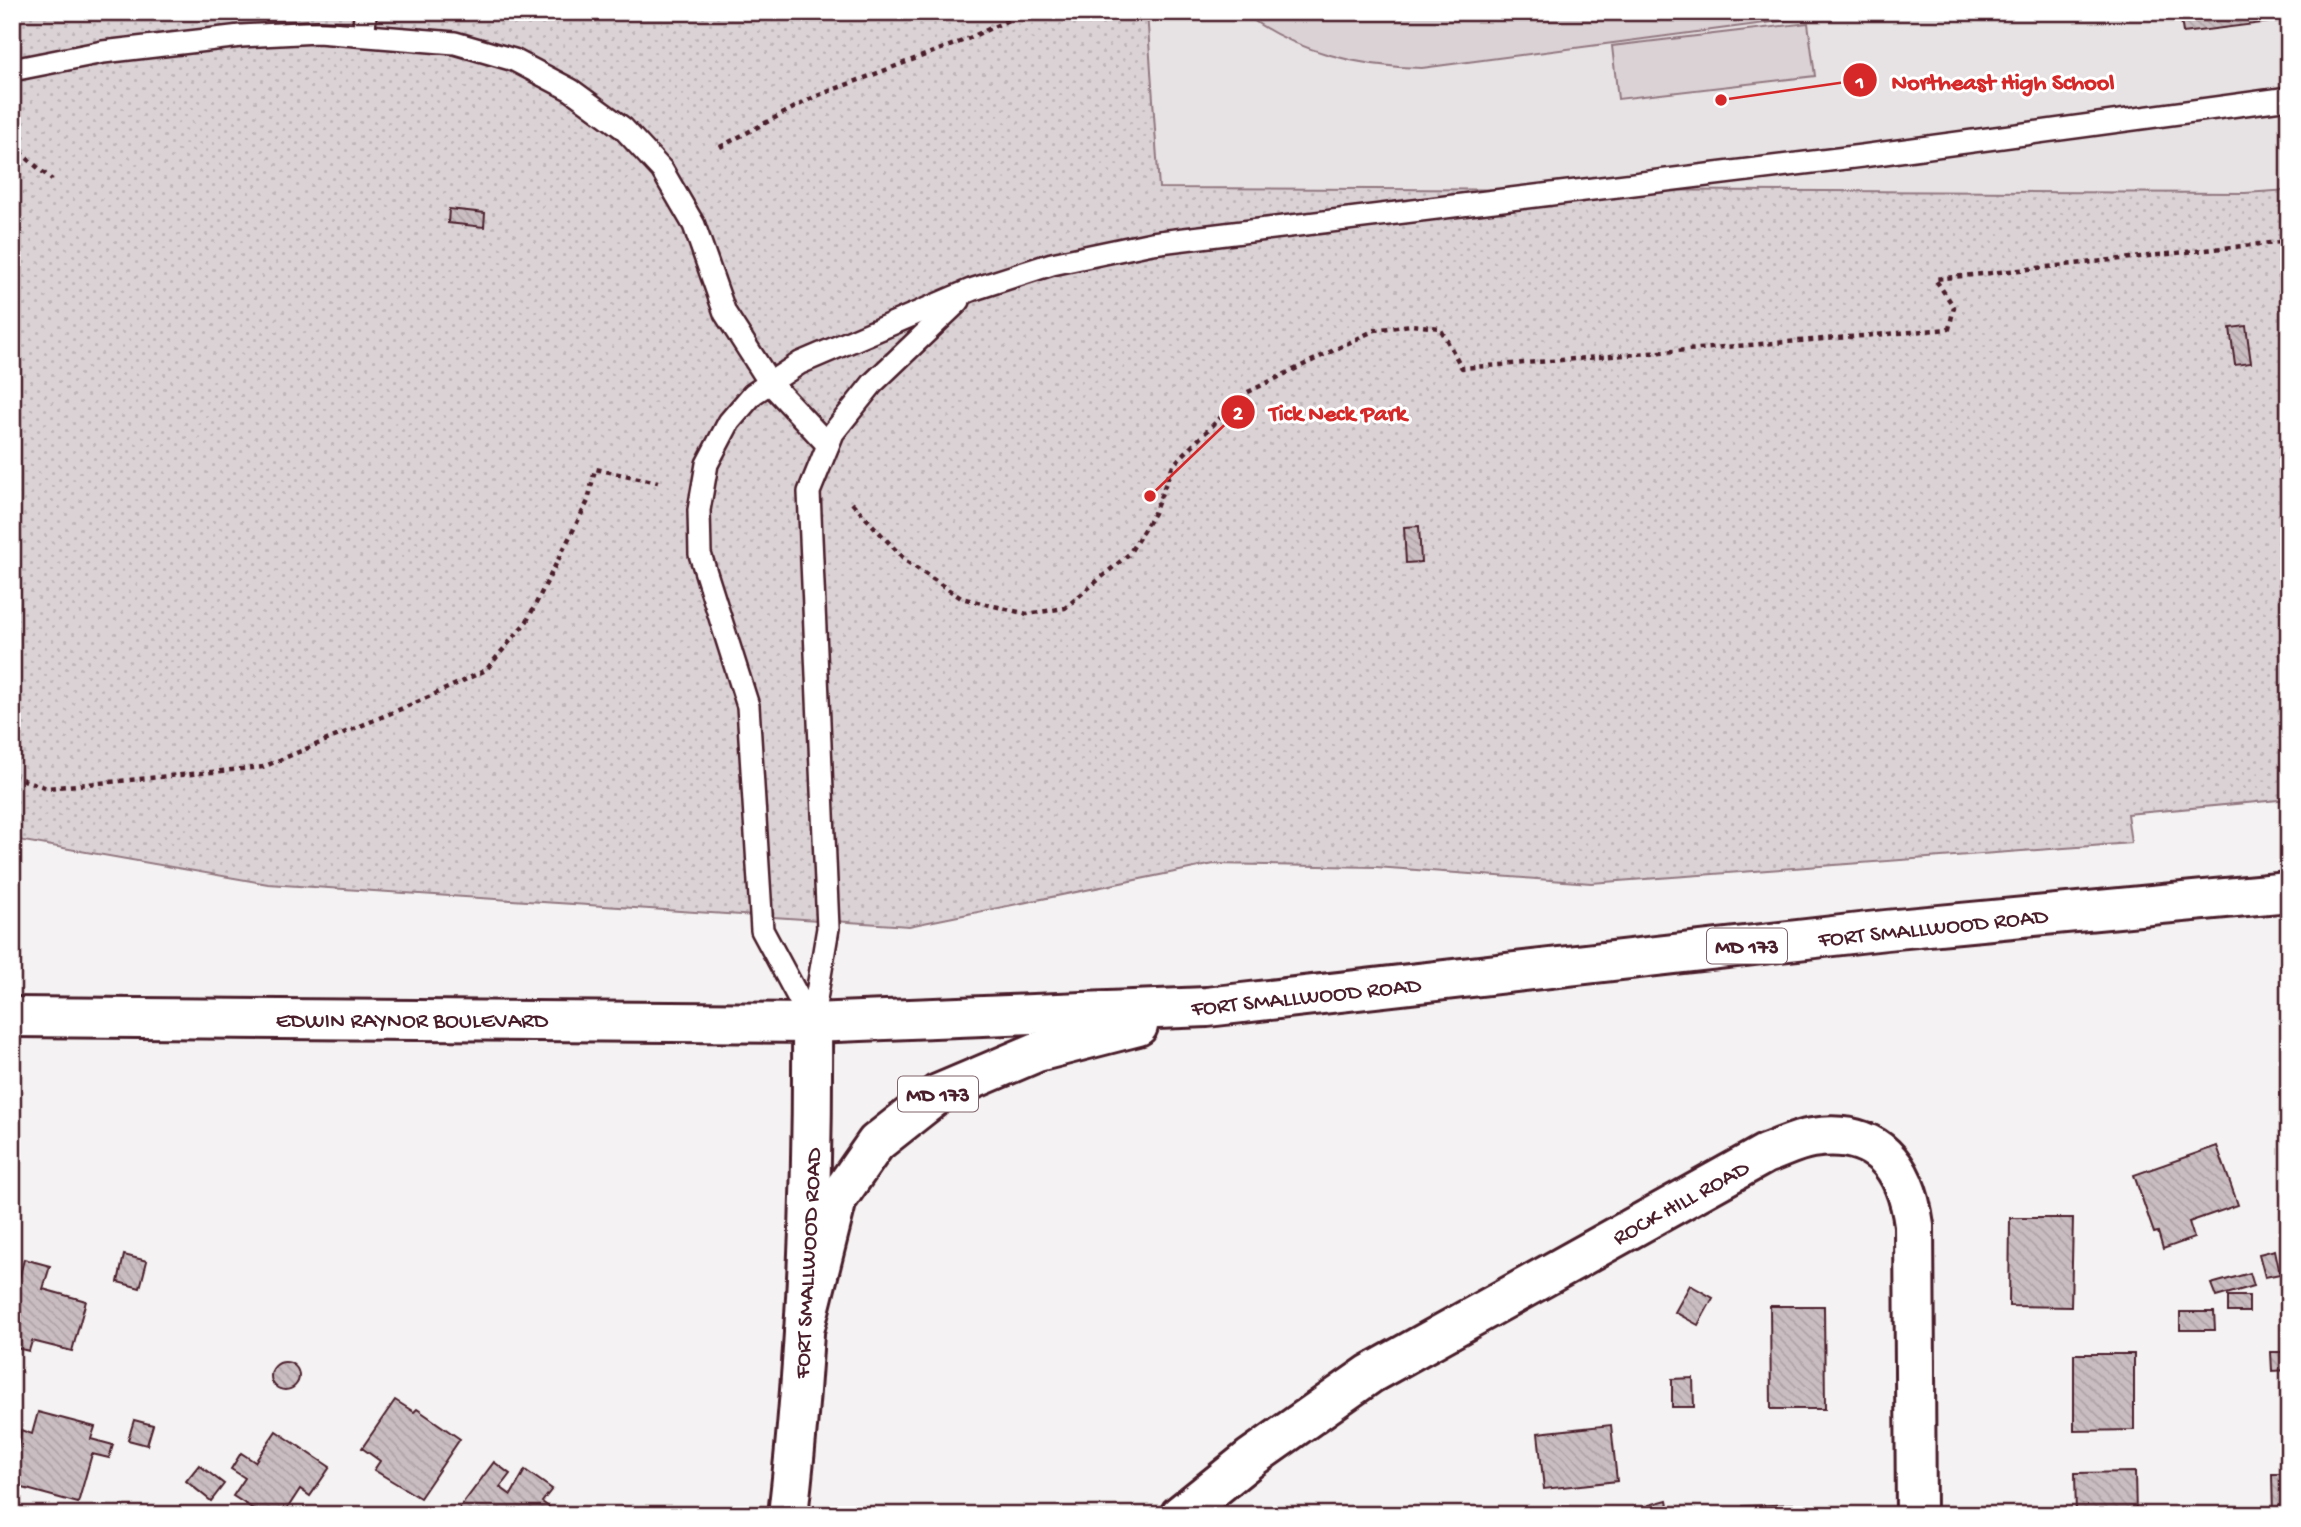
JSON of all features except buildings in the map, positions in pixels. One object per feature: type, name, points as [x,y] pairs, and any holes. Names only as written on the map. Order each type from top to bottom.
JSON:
[{"type":"main road","name":"FORT SMALLWOOD ROAD","points":[[788,1515],[804,1331],[813,1152],[812,1023],[1207,1007],[1886,930],[2289,892]]},
{"type":"main road","name":"MD 173","points":[[804,1331],[836,1199],[876,1143],[938,1094],[1037,1052],[1207,1007]]},
{"type":"main road","name":"EDWIN RAYNOR BOULEVARD","points":[[12,1017],[812,1023]]},
{"type":"main road","name":"ROCK HILL ROAD","points":[[1180,1515],[1251,1458],[1370,1374],[1765,1154],[1811,1138],[1844,1137],[1880,1149],[1902,1174],[1910,1196],[1914,1225],[1916,1515]]},
{"type":"lane","points":[[364,35],[365,12]]},
{"type":"lane","points":[[12,70],[103,52],[241,36],[318,32],[455,43],[514,60],[571,90],[623,128],[668,180],[694,225],[725,313],[770,383],[828,445]]},
{"type":"lane","points":[[812,1023],[762,930],[748,706],[700,554],[699,510],[707,464],[729,422],[753,394],[800,363],[971,290],[1052,264],[1153,243],[1862,156],[2289,97]]},
{"type":"lane","points":[[812,1023],[828,929],[809,492],[833,433],[873,383],[971,290]]},
{"type":"path","points":[[720,147],[814,97],[965,40],[1017,16],[1018,12]]},
{"type":"path","points":[[12,145],[52,180]]},
{"type":"path","points":[[852,503],[906,561],[961,598],[1027,614],[1065,608],[1129,554],[1154,513],[1173,465],[1244,394],[1375,330],[1410,325],[1440,328],[1462,368],[1949,329],[1954,307],[1935,279],[2289,241]]},
{"type":"path","points":[[12,776],[47,788],[263,767],[422,701],[485,670],[527,621],[588,501],[594,469],[658,482]]},
{"type":"shaded area","points":[[12,12],[1147,12],[1159,188],[2245,193],[2289,190],[2289,799],[2127,814],[2131,843],[1591,883],[1376,867],[1214,864],[909,926],[268,884],[12,839]]},
{"type":"shaded area","points":[[1147,12],[2289,12],[2289,190],[2245,193],[1158,188]]},
{"type":"shaded area","points":[[1242,12],[1849,12],[1422,68],[1351,60],[1304,47],[1262,26]]},
{"type":"shaded area","points":[[1808,23],[1815,76],[1618,99],[1612,46]]},
{"type":"place","name":"Northeast High School","points":[[1721,100]]},
{"type":"place","name":"Tick Neck Park","points":[[1150,496]]}]
